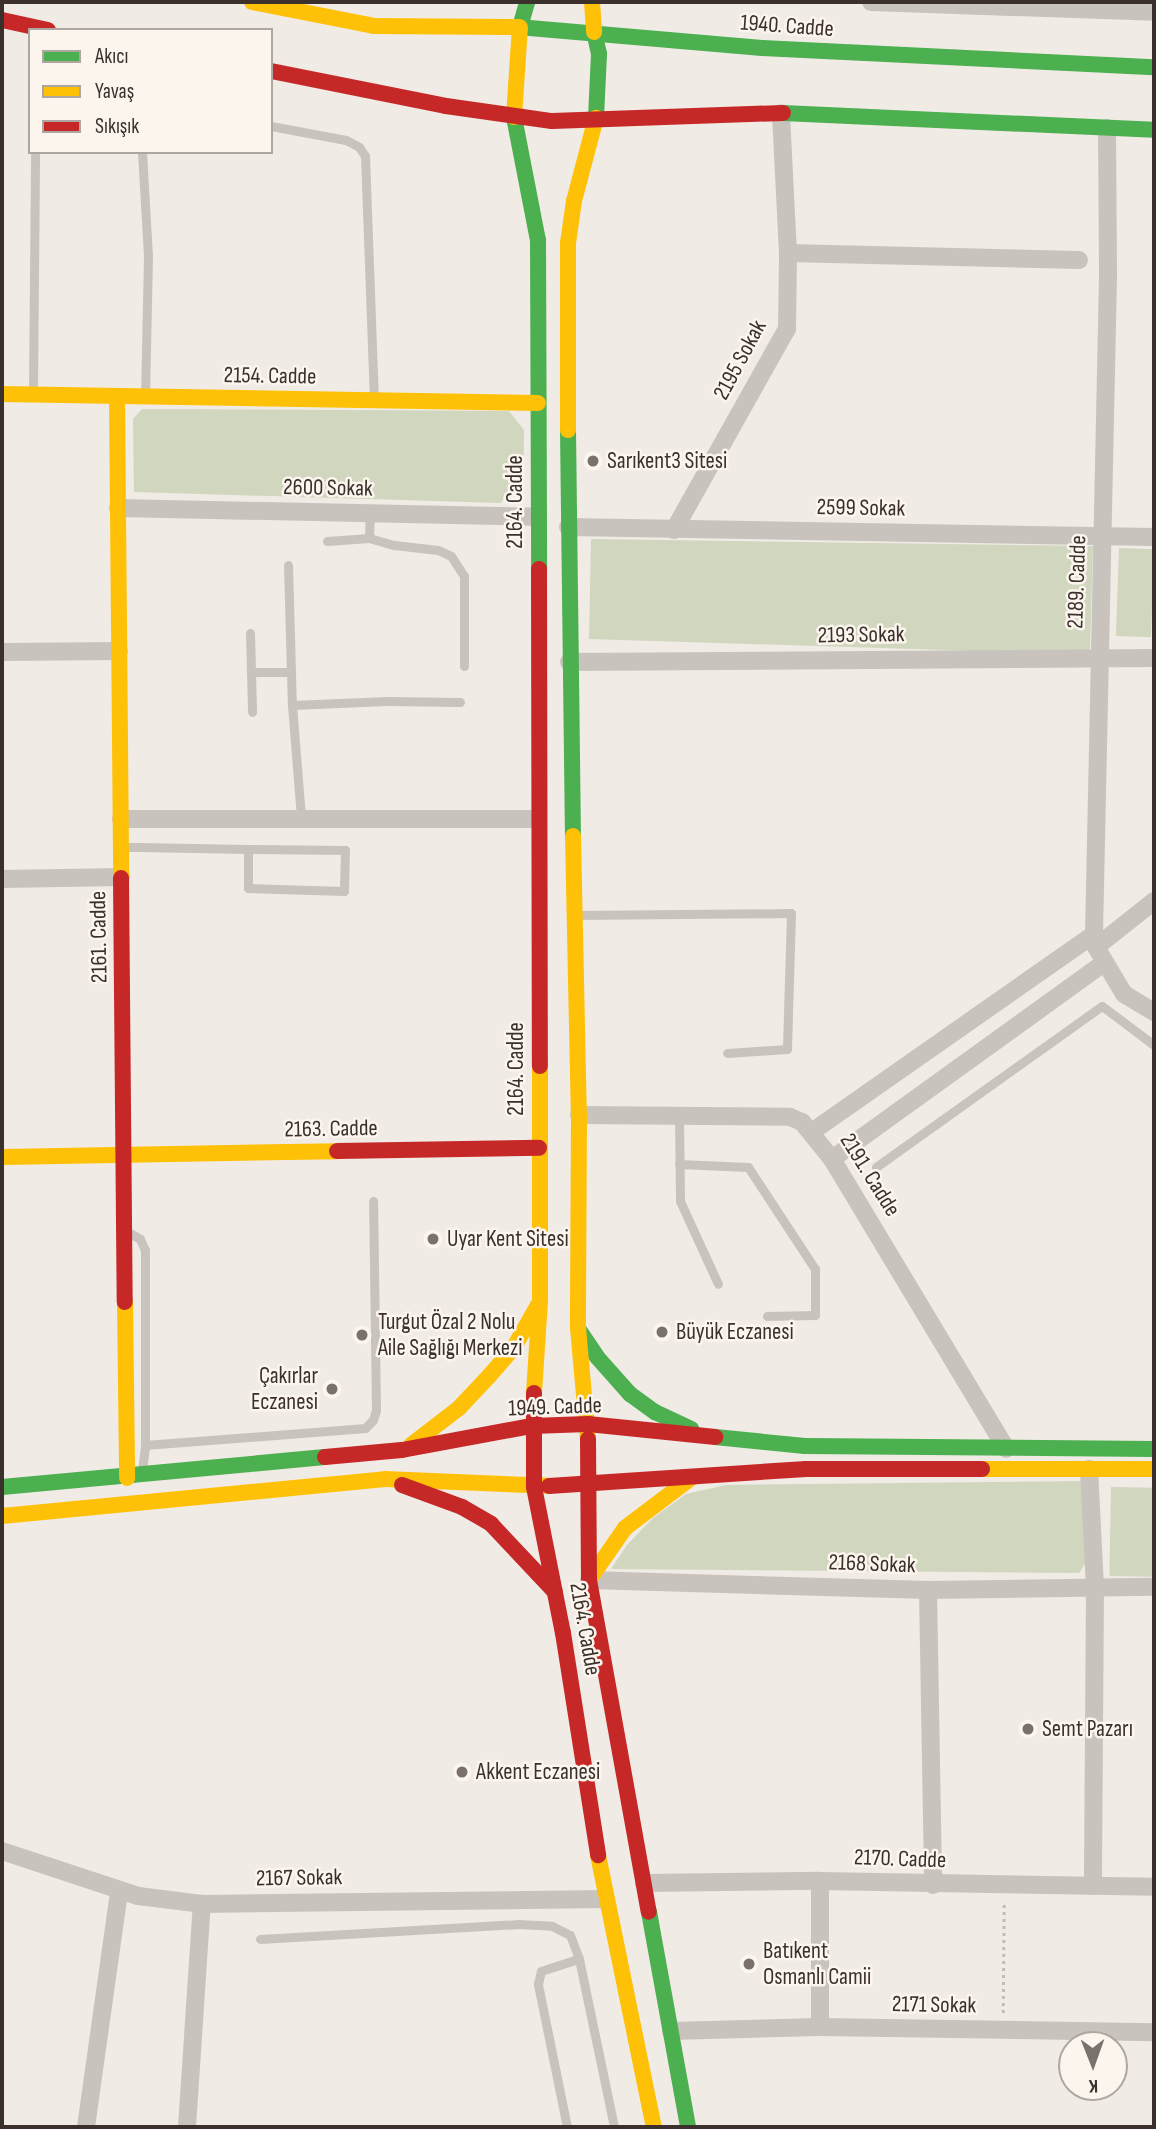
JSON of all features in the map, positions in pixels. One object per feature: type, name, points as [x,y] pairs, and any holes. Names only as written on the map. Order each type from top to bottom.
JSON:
[{"type":"main road","name":"1940. Cadde","points":[[252,2],[374,26],[520,27],[762,48],[1154,67]]},
{"type":"main road","name":"2164. Cadde","points":[[527,2],[520,27],[514,117],[538,240],[540,1301],[532,1426],[534,1487],[556,1593],[605,1899],[654,2127]]},
{"type":"main road","name":"2164. Cadde","points":[[592,2],[599,54],[597,118],[574,201],[568,243],[569,662],[579,1115],[578,1328],[588,1424],[589,1580],[688,2127]]},
{"type":"main road","points":[[2,20],[39,28]]},
{"type":"main road","points":[[273,71],[514,117],[552,121],[780,113],[1154,130]]},
{"type":"main road","name":"2154. Cadde","points":[[2,394],[538,402]]},
{"type":"main road","name":"2161. Cadde","points":[[117,396],[124,1232],[134,1477]]},
{"type":"main road","name":"2163. Cadde","points":[[2,1157],[539,1148]]},
{"type":"main road","points":[[402,1450],[423,1438],[459,1408],[513,1349],[540,1301]]},
{"type":"main road","points":[[578,1328],[597,1357],[630,1394],[673,1422],[714,1439]]},
{"type":"main road","name":"1949. Cadde","points":[[2,1487],[368,1454],[532,1426],[588,1424],[714,1439],[805,1446],[1154,1449]]},
{"type":"main road","points":[[2,1516],[221,1497],[385,1479],[534,1487],[806,1469],[1154,1469]]},
{"type":"main road","points":[[589,1580],[625,1528],[694,1476]]},
{"type":"main road","points":[[385,1479],[462,1507],[491,1524],[556,1593]]},
{"type":"street","points":[[872,2],[1154,12]]},
{"type":"street","name":"2195 Sokak","points":[[674,530],[787,329],[788,253],[780,113]]},
{"type":"street","name":"2189. Cadde","points":[[1098,948],[1098,657],[1103,535],[1107,128]]},
{"type":"street","points":[[788,253],[1079,260]]},
{"type":"street","name":"2600 Sokak","points":[[118,508],[538,517]]},
{"type":"street","name":"2599 Sokak","points":[[568,527],[1154,537]]},
{"type":"street","points":[[2,652],[119,651]]},
{"type":"street","name":"2193 Sokak","points":[[569,662],[1154,658]]},
{"type":"street","points":[[121,819],[537,819]]},
{"type":"street","points":[[2,879],[121,877]]},
{"type":"street","points":[[832,1159],[1154,901]]},
{"type":"street","points":[[1098,948],[1124,994],[1154,1012]]},
{"type":"street","points":[[813,1131],[1098,948]]},
{"type":"street","name":"2191. Cadde","points":[[579,1115],[790,1117],[813,1131],[1006,1449]]},
{"type":"street","points":[[1089,1469],[1096,1588],[1093,1886]]},
{"type":"street","name":"2168 Sokak","points":[[589,1580],[928,1590],[1154,1587]]},
{"type":"street","points":[[928,1590],[933,1885]]},
{"type":"street","name":"2167 Sokak","points":[[2,1851],[119,1891],[202,1904],[605,1899]]},
{"type":"street","points":[[820,1881],[820,2027]]},
{"type":"street","name":"2170. Cadde","points":[[644,1883],[820,1881],[1154,1887]]},
{"type":"street","points":[[86,2127],[119,1891]]},
{"type":"street","points":[[187,2127],[202,1904]]},
{"type":"street","name":"2171 Sokak","points":[[671,2031],[820,2027],[1154,2032]]},
{"type":"lane","points":[[273,126],[346,140],[359,147],[365,156],[374,400]]},
{"type":"lane","points":[[33,394],[35,154]]},
{"type":"lane","points":[[142,154],[148,256],[145,397]]},
{"type":"lane","points":[[369,538],[370,513]]},
{"type":"lane","points":[[327,541],[369,538],[394,545],[438,550],[457,562],[464,576],[464,667]]},
{"type":"lane","points":[[288,565],[292,705],[301,818]]},
{"type":"lane","points":[[250,633],[252,712]]},
{"type":"lane","points":[[251,673],[291,672]]},
{"type":"lane","points":[[292,705],[387,701],[460,702]]},
{"type":"lane","points":[[121,847],[345,850],[344,891],[248,888],[248,849]]},
{"type":"lane","points":[[575,915],[791,913],[787,1049],[727,1053]]},
{"type":"lane","points":[[876,1167],[1102,1006],[1154,1045]]},
{"type":"lane","points":[[679,1116],[680,1201],[718,1284]]},
{"type":"lane","points":[[680,1164],[748,1167],[815,1269],[815,1315],[767,1316]]},
{"type":"lane","points":[[145,1445],[365,1428],[373,1420],[376,1410],[373,1202]]},
{"type":"lane","points":[[124,1232],[136,1235],[145,1250],[145,1445],[134,1477]]},
{"type":"lane","points":[[365,1428],[368,1454]]},
{"type":"lane","points":[[260,1939],[518,1924],[552,1926],[570,1935],[579,1959],[614,2127]]},
{"type":"lane","points":[[567,2127],[538,1984],[541,1971],[579,1959]]},
{"type":"path","points":[[1002,2031],[1004,1886]]},
{"type":"green space","points":[[142,409],[509,411],[524,430],[523,492],[507,492],[501,503],[134,492],[133,419]]},
{"type":"green space","points":[[591,539],[1093,546],[1090,649],[1076,654],[589,639]]},
{"type":"green space","points":[[1119,548],[1154,549],[1151,637],[1116,636]]},
{"type":"green space","points":[[1088,1481],[1089,1558],[1079,1573],[611,1569],[627,1545],[653,1518],[686,1494],[726,1485]]},
{"type":"green space","points":[[1111,1487],[1154,1488],[1152,1577],[1109,1576]]},
{"type":"traffic: fast","points":[[520,27],[527,2]]},
{"type":"traffic: fast","points":[[518,27],[762,48],[1154,67]]},
{"type":"traffic: fast","points":[[594,32],[599,54],[596,118]]},
{"type":"traffic: fast","points":[[783,113],[1154,130]]},
{"type":"traffic: fast","points":[[514,117],[538,240],[539,569]]},
{"type":"traffic: fast","points":[[568,430],[573,836]]},
{"type":"traffic: fast","points":[[579,1330],[597,1357],[630,1394],[655,1412],[691,1429]]},
{"type":"traffic: fast","points":[[715,1437],[805,1446],[1154,1449]]},
{"type":"traffic: fast","points":[[2,1487],[325,1457]]},
{"type":"traffic: fast","points":[[649,1912],[688,2127]]},
{"type":"traffic: slow","points":[[252,2],[374,26],[518,27]]},
{"type":"traffic: slow","points":[[592,2],[594,32]]},
{"type":"traffic: slow","points":[[514,117],[520,27]]},
{"type":"traffic: slow","points":[[568,430],[568,243],[574,201],[596,118]]},
{"type":"traffic: slow","points":[[2,394],[538,403]]},
{"type":"traffic: slow","points":[[117,396],[121,878]]},
{"type":"traffic: slow","points":[[573,836],[579,1115],[578,1328],[588,1439]]},
{"type":"traffic: slow","points":[[534,1393],[540,1301],[540,1066]]},
{"type":"traffic: slow","points":[[2,1157],[337,1151]]},
{"type":"traffic: slow","points":[[125,1302],[127,1478]]},
{"type":"traffic: slow","points":[[411,1445],[459,1408],[490,1375],[513,1349],[538,1305]]},
{"type":"traffic: slow","points":[[982,1469],[1154,1469]]},
{"type":"traffic: slow","points":[[589,1580],[625,1528],[691,1478]]},
{"type":"traffic: slow","points":[[2,1516],[385,1479],[549,1486]]},
{"type":"traffic: slow","points":[[598,1855],[654,2127]]},
{"type":"traffic: jam","points":[[2,20],[39,28]]},
{"type":"traffic: jam","points":[[273,71],[446,106],[552,121],[783,113]]},
{"type":"traffic: jam","points":[[539,569],[540,1066]]},
{"type":"traffic: jam","points":[[121,878],[125,1302]]},
{"type":"traffic: jam","points":[[337,1151],[539,1148]]},
{"type":"traffic: jam","points":[[534,1393],[534,1487],[563,1633],[598,1855]]},
{"type":"traffic: jam","points":[[325,1457],[402,1450],[532,1426],[588,1424],[715,1437]]},
{"type":"traffic: jam","points":[[588,1439],[589,1580],[649,1912]]},
{"type":"traffic: jam","points":[[549,1486],[806,1469],[982,1469]]},
{"type":"traffic: jam","points":[[402,1485],[462,1507],[491,1524],[555,1592]]},
{"type":"place","name":"Sarıkent3 Sitesi","points":[[593,461]]},
{"type":"place","name":"Uyar Kent Sitesi","points":[[433,1239]]},
{"type":"place","name":"Büyük Eczanesi","points":[[662,1332]]},
{"type":"place","name":"Turgut Özal 2 Nolu Aile Sağlığı Merkezi","points":[[362,1335]]},
{"type":"place","name":"Çakırlar Eczanesi","points":[[332,1389]]},
{"type":"place","name":"Semt Pazarı","points":[[1028,1729]]},
{"type":"place","name":"Akkent Eczanesi","points":[[462,1772]]},
{"type":"place","name":"Batıkent Osmanlı Camii","points":[[749,1964]]}]
